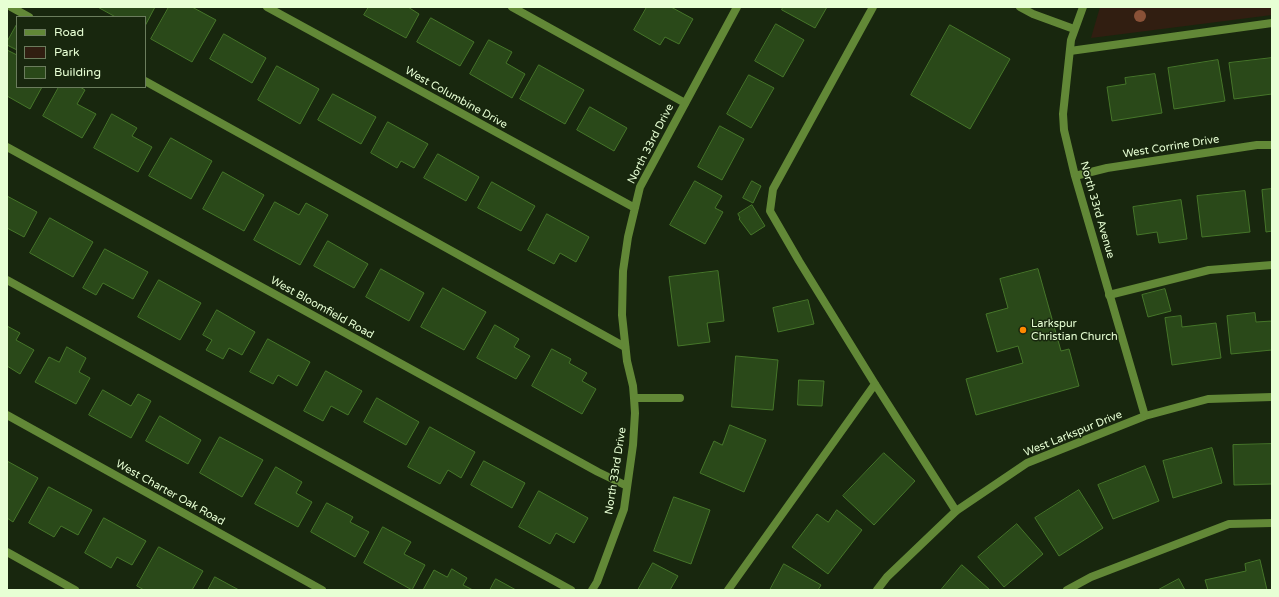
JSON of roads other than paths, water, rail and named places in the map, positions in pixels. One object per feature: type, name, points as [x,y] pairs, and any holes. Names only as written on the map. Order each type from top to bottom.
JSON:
[{"type":"street","points":[[11,7],[27,16]]},
{"type":"street","name":"West Columbine Drive","points":[[267,7],[635,208]]},
{"type":"street","points":[[512,7],[685,102]]},
{"type":"street","name":"North 33rd Drive","points":[[592,590],[597,582],[624,509],[633,445],[635,414],[633,386],[627,360],[622,315],[623,271],[628,237],[640,187],[737,7]]},
{"type":"street","points":[[873,7],[773,189],[770,211],[874,384],[956,511]]},
{"type":"street","points":[[1020,7],[1033,14],[1074,29]]},
{"type":"street","name":"North 33rd Avenue","points":[[1083,7],[1074,29],[1070,51],[1063,114],[1064,130],[1075,176],[1145,416]]},
{"type":"street","points":[[1070,51],[1272,23]]},
{"type":"street","points":[[146,82],[626,347]]},
{"type":"street","name":"West Corrine Drive","points":[[1075,176],[1115,167],[1258,145],[1272,145]]},
{"type":"street","name":"West Bloomfield Road","points":[[7,148],[598,472],[627,486]]},
{"type":"street","points":[[1109,295],[1209,270],[1272,265]]},
{"type":"street","points":[[7,280],[571,590]]},
{"type":"street","points":[[728,590],[874,384]]},
{"type":"street","name":"West Larkspur Drive","points":[[878,590],[887,577],[956,511],[1027,463],[1145,416],[1208,399],[1272,397]]},
{"type":"street","points":[[634,398],[680,398]]},
{"type":"street","name":"West Charter Oak Road","points":[[7,415],[322,590]]},
{"type":"street","points":[[1067,590],[1091,577],[1229,524],[1272,523]]},
{"type":"street","points":[[7,552],[75,590]]},
{"type":"place","name":"Larkspur Christian Church","points":[[1023,330]]}]
